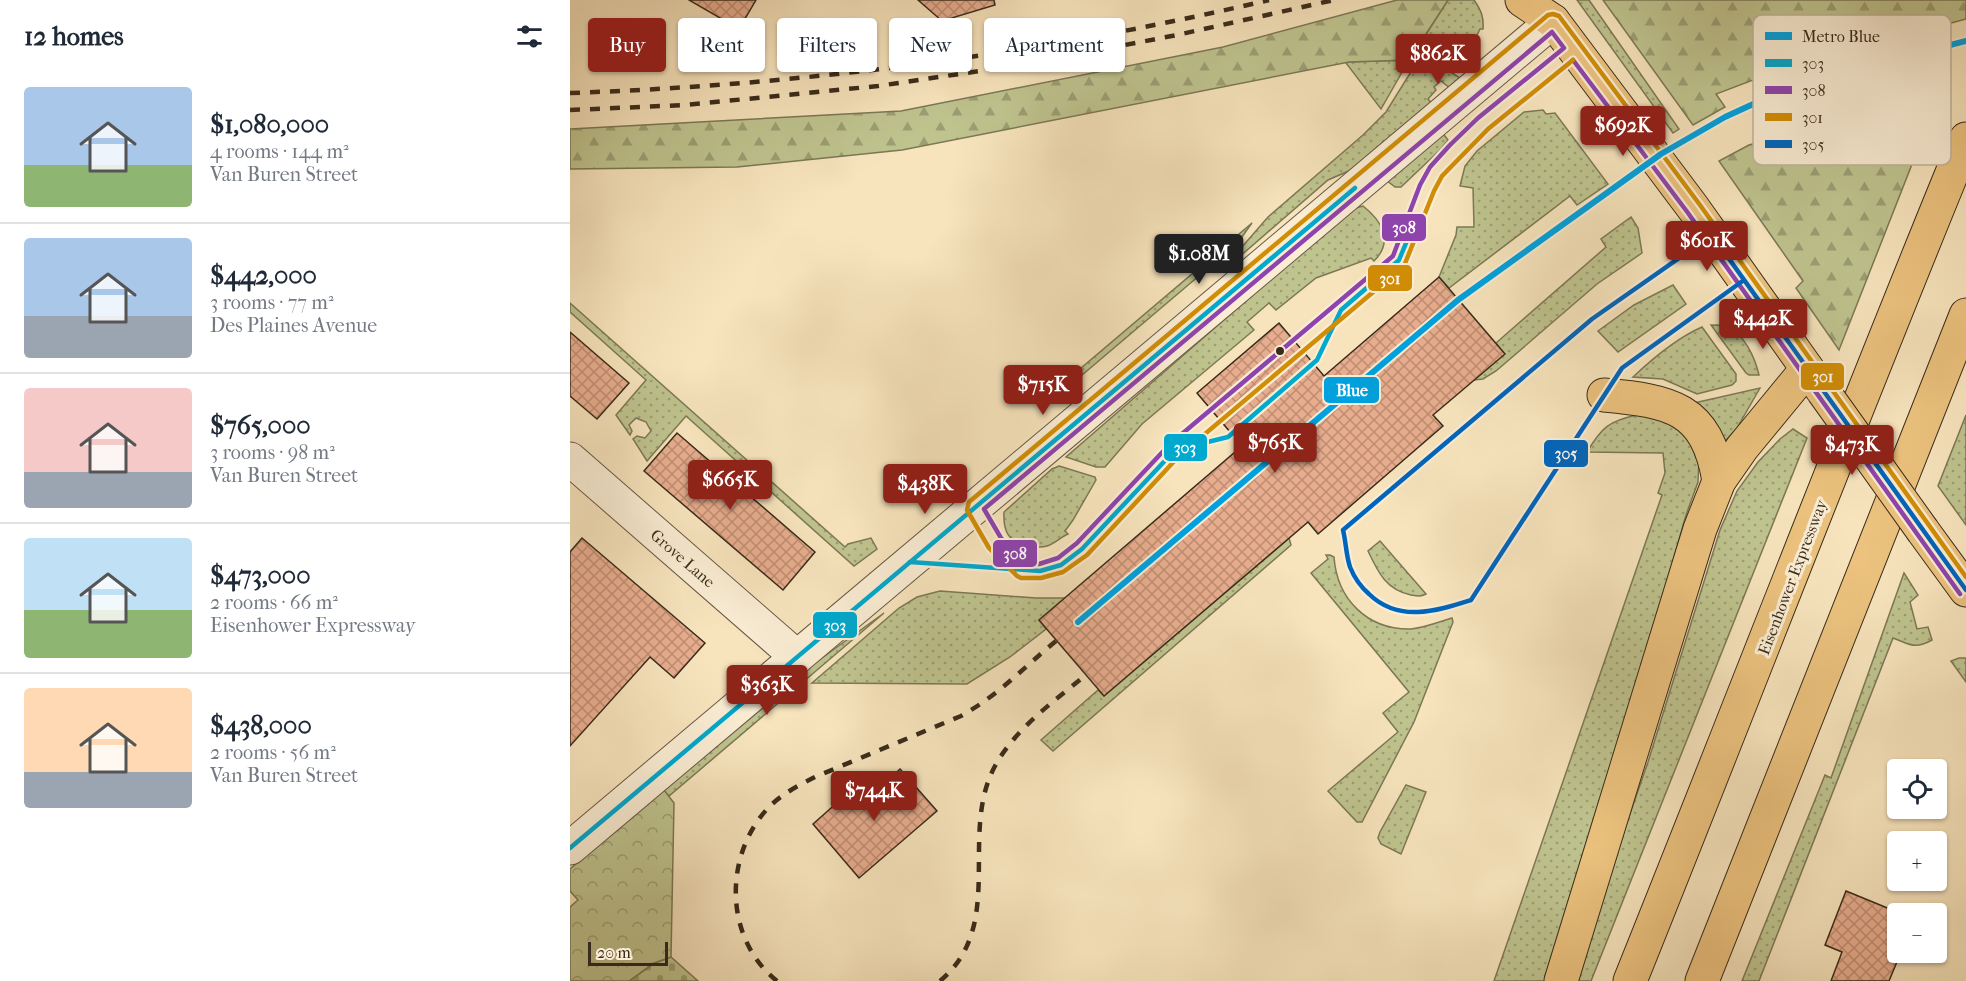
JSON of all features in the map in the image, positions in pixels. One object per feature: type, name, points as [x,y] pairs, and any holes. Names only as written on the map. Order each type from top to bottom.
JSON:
[{"type":"main road","points":[[1522,0],[1551,11],[1966,590]]},
{"type":"main road","name":"Eisenhower Expressway","points":[[1630,981],[1759,661],[1875,362],[1966,139]]},
{"type":"main road","points":[[1702,981],[1966,315]]},
{"type":"main road","points":[[1562,981],[1700,529],[1719,481],[1743,448],[1815,380]]},
{"type":"main road","points":[[1604,395],[1643,398],[1666,404],[1683,413],[1701,429],[1715,458],[1719,481]]},
{"type":"street","points":[[570,848],[1355,188],[1551,11]]},
{"type":"street","name":"Grove Lane","points":[[570,459],[797,657]]},
{"type":"green space","points":[[1397,0],[1448,0],[1409,60],[1349,62],[902,150],[737,167],[570,169],[570,129],[901,111],[1097,72],[1125,72],[1125,66],[1223,47]]},
{"type":"green space","points":[[1448,0],[1474,0],[1483,21],[1483,29],[1480,29],[1467,56],[1458,68],[1420,44]]},
{"type":"green space","points":[[1577,0],[1589,0],[1679,129],[1673,133]]},
{"type":"green space","points":[[1603,0],[1966,0],[1966,19],[1951,23],[1951,15],[1753,15],[1753,80],[1716,94],[1725,107],[1693,125]]},
{"type":"green space","points":[[1422,54],[1460,78],[1451,89],[1441,81],[1434,87],[1436,90],[1428,99],[1433,105],[1367,163],[1328,180],[1238,258],[1235,255],[1268,217],[1363,135],[1386,112]]},
{"type":"green space","points":[[1409,60],[1381,109],[1346,63],[1349,62]]},
{"type":"green space","points":[[1543,110],[1546,114],[1555,113],[1608,184],[1577,205],[1570,196],[1449,288],[1439,277],[1457,227],[1474,227],[1473,188],[1460,186],[1465,166],[1477,151],[1524,112]]},
{"type":"green space","points":[[1441,131],[1448,140],[1401,187],[1395,187],[1386,180]]},
{"type":"green space","points":[[1753,144],[1753,165],[1912,165],[1839,350],[1796,288],[1803,281],[1719,161]]},
{"type":"green space","points":[[1363,206],[1376,218],[1383,232],[1383,246],[1374,261],[1371,258],[1316,278],[1276,310],[1269,303],[1247,322],[1254,330],[1142,424],[1105,467],[1096,467],[1066,457],[1352,209]]},
{"type":"green space","points":[[1631,217],[1638,228],[1642,253],[1597,284],[1496,371],[1483,379],[1474,380],[1504,354],[1496,343],[1606,247],[1601,239]]},
{"type":"green space","points":[[1252,223],[1231,252],[1220,258],[1075,381],[1067,380]]},
{"type":"green space","points":[[1673,285],[1686,304],[1618,352],[1598,331],[1634,305]]},
{"type":"green space","points":[[570,303],[845,547],[848,544],[871,538],[877,549],[854,566],[686,416],[647,461],[633,439],[637,436],[645,438],[651,431],[646,422],[636,418],[629,425],[632,431],[630,435],[616,415],[646,380],[570,312]]},
{"type":"green space","points":[[1711,325],[1725,326],[1738,334],[1755,361],[1759,375],[1746,373]]},
{"type":"green space","points":[[1702,327],[1736,374],[1736,381],[1732,385],[1697,394],[1663,379],[1633,377],[1666,349]]},
{"type":"green space","points":[[1760,388],[1737,428],[1725,441],[1694,403]]},
{"type":"green space","points":[[1637,415],[1667,422],[1681,432],[1692,447],[1696,458],[1699,458],[1698,482],[1686,515],[1645,659],[1547,981],[1494,981],[1662,495],[1658,493],[1665,473],[1663,453],[1587,452],[1607,426]]},
{"type":"green space","points":[[1966,415],[1966,525],[1938,486]]},
{"type":"green space","points":[[1793,429],[1807,438],[1591,981],[1572,981],[1648,762],[1720,530],[1737,491],[1758,462]]},
{"type":"green space","points":[[1059,466],[1095,477],[1096,480],[1065,531],[1068,534],[1042,547],[1016,542],[1006,530],[1004,512],[1052,469]]},
{"type":"green space","points":[[1289,538],[1291,545],[1053,751],[1041,740],[1098,690],[1104,696]]},
{"type":"green space","points":[[1380,541],[1426,594],[1417,596],[1402,593],[1384,579],[1368,551]]},
{"type":"green space","points":[[1326,555],[1334,557],[1336,572],[1348,599],[1368,618],[1395,628],[1411,629],[1452,618],[1453,622],[1414,722],[1362,822],[1357,822],[1328,791],[1398,732],[1383,713],[1409,692],[1311,573],[1328,559]]},
{"type":"green space","points":[[1904,573],[1918,595],[1910,602],[1917,629],[1928,627],[1932,640],[1916,645],[1893,638],[1759,981],[1742,981],[1825,775],[1831,778]]},
{"type":"green space","points":[[940,591],[1065,598],[1039,620],[1046,629],[1010,657],[967,684],[812,683],[899,608],[917,597]]},
{"type":"green space","points":[[884,613],[655,808],[650,801],[793,679]]},
{"type":"green space","points":[[1966,658],[1966,682],[1951,661]]},
{"type":"green space","points":[[1406,785],[1426,792],[1401,854],[1381,844],[1378,838]]},
{"type":"green space","points":[[664,790],[674,803],[671,957],[654,963],[629,981],[570,981],[570,907],[578,900],[570,891],[570,869]]},
{"type":"green space","points":[[671,957],[698,981],[629,981],[655,963]]},
{"type":"building","points":[[689,0],[756,0],[745,18],[720,18]]},
{"type":"building","points":[[918,0],[994,0],[995,5],[952,18],[939,18]]},
{"type":"building","points":[[1439,277],[1505,354],[1433,415],[1443,426],[1318,534],[1308,522],[1104,696],[1039,620],[1242,446],[1197,393],[1279,323],[1324,376]]},
{"type":"building","points":[[570,332],[629,383],[597,419],[570,396]]},
{"type":"building","points":[[677,433],[815,552],[783,590],[644,471]]},
{"type":"building","points":[[582,538],[705,643],[674,678],[650,657],[570,746],[570,552]]},
{"type":"building","points":[[900,769],[937,811],[859,878],[813,824],[857,785],[868,798]]},
{"type":"building","points":[[1846,891],[1887,908],[1887,963],[1896,963],[1889,981],[1831,981],[1842,952],[1825,945]]},
{"type":"railway","points":[[570,93],[746,83],[922,64],[1096,36],[1269,0]]},
{"type":"railway","points":[[570,110],[685,105],[878,86],[1020,65],[1177,35],[1334,0]]},
{"type":"railway","points":[[777,981],[760,963],[747,943],[739,920],[736,896],[737,872],[743,849],[754,827],[769,807],[785,794],[815,777],[961,716],[975,708],[1056,641]]},
{"type":"railway","points":[[940,981],[960,959],[972,933],[977,907],[980,821],[985,793],[995,766],[1024,728],[1048,705],[1086,675]]},
{"type":"metro line","name":"Blue","points":[[1951,45],[1966,41]]},
{"type":"metro line","name":"Blue","points":[[1078,622],[1458,300],[1661,154],[1725,117],[1753,104]]},
{"type":"transit line","name":"301","points":[[1573,60],[1488,129],[1442,176],[1404,266],[1180,455],[1087,555],[1063,572],[1041,578],[1021,578],[989,548],[967,510],[969,502],[1548,15],[1553,14],[1559,16],[1700,205],[1966,577]]},
{"type":"transit line","name":"308","points":[[1552,32],[1564,48],[1478,118],[1430,167],[1420,185],[1393,256],[1170,444],[1077,543],[1058,558],[1039,564],[1025,564],[1001,538],[984,509],[1552,32]]},
{"type":"transit line","name":"308","points":[[1573,60],[1688,213],[1960,594]]},
{"type":"transit line","name":"303","points":[[570,848],[1355,188]]},
{"type":"transit line","name":"303","points":[[910,562],[1040,571],[1061,565],[1082,549],[1175,450],[1228,437],[1317,360],[1341,310],[1399,260],[1411,231]]},
{"type":"transit line","name":"305","points":[[1744,280],[1622,368],[1471,600],[1431,611],[1405,612],[1381,603],[1358,582],[1349,562],[1343,530],[1592,319],[1712,235],[1966,590]]}]
